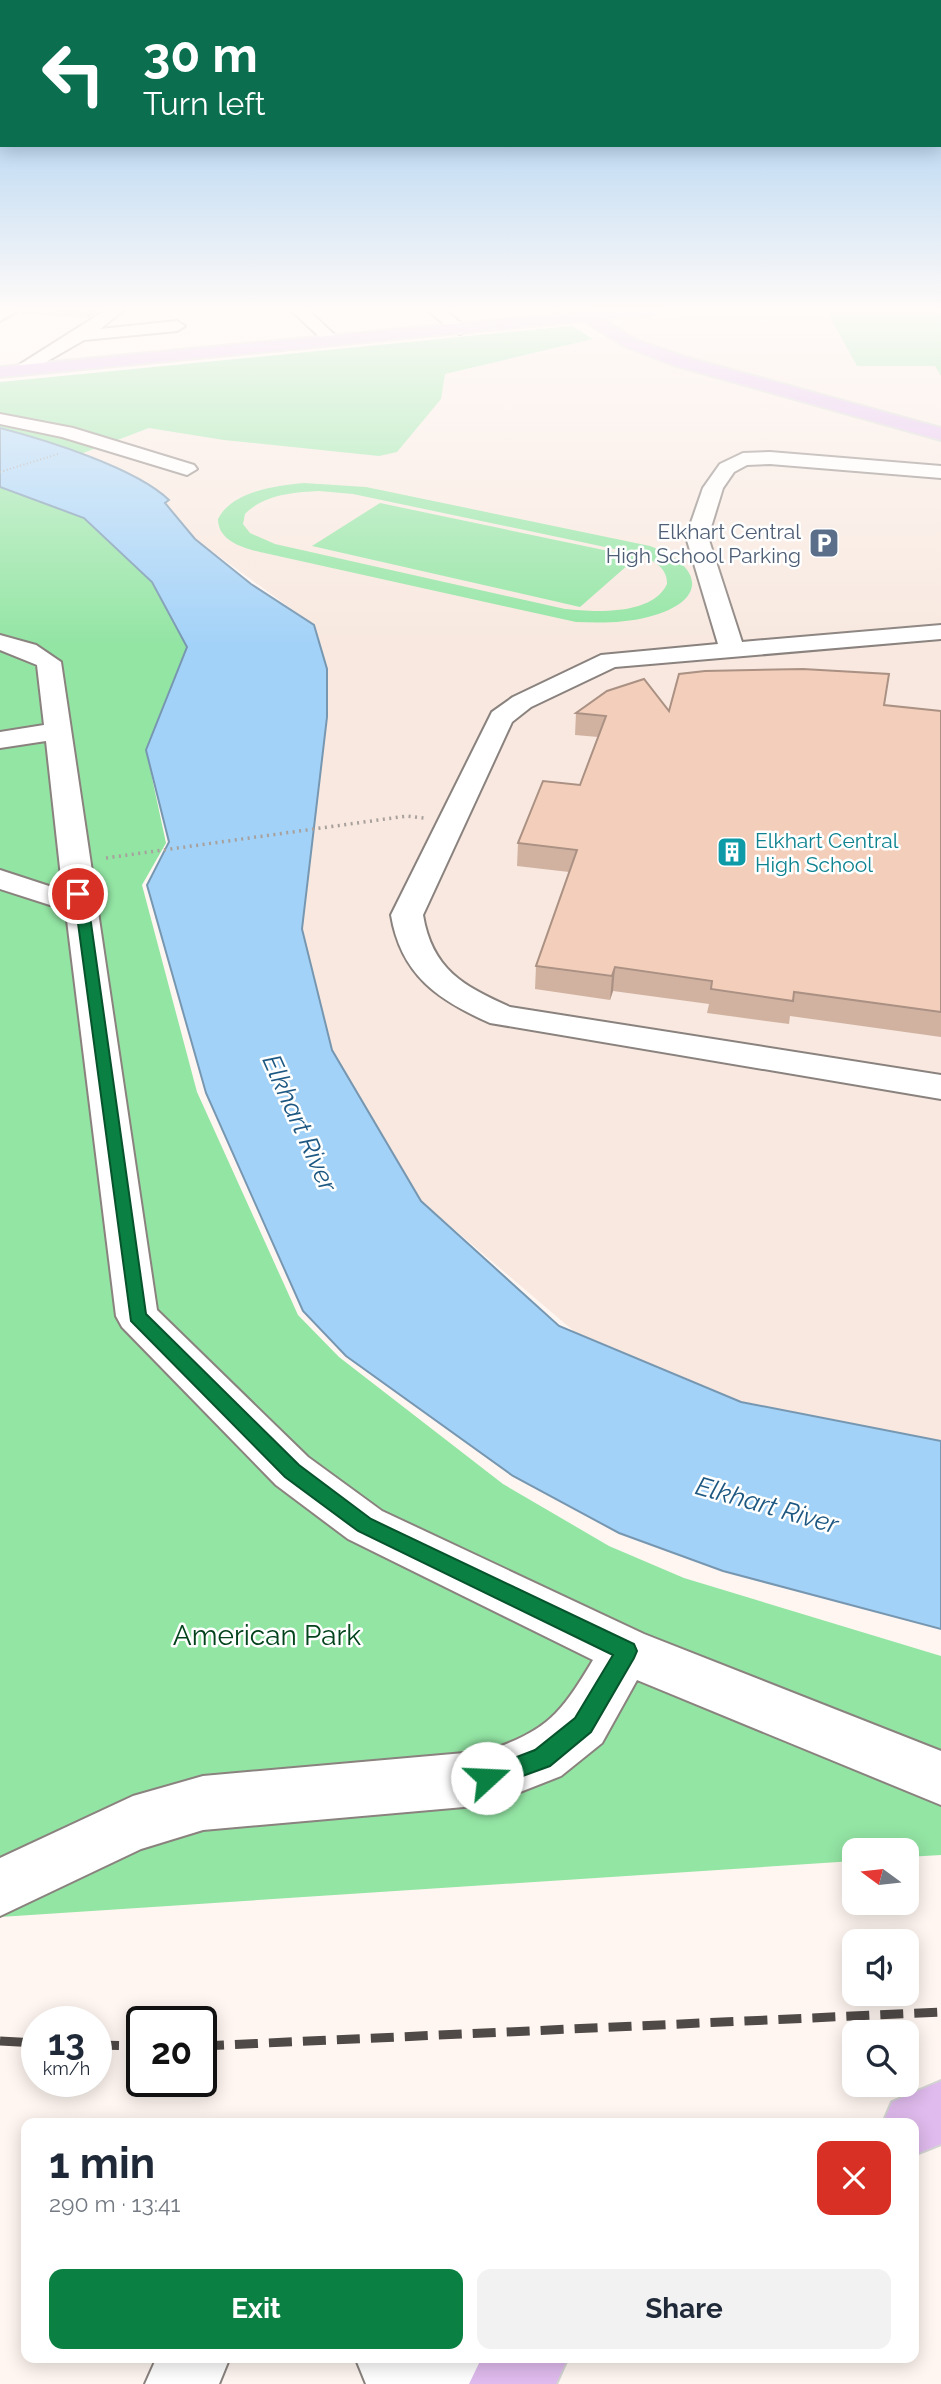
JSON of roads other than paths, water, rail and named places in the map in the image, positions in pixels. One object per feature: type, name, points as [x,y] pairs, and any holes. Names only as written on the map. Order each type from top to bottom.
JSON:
[{"type":"main road","points":[[893,421],[941,435]]},
{"type":"main road","points":[[919,2122],[941,2112]]},
{"type":"main road","points":[[503,2384],[527,2363]]},
{"type":"street","points":[[11,421],[66,432],[187,469]]},
{"type":"street","points":[[732,649],[697,542],[713,488],[727,468],[743,459],[770,458],[941,472]]},
{"type":"street","points":[[941,632],[610,660],[522,702],[501,718],[407,915],[409,939],[438,980],[465,1001],[502,1016],[543,1025],[941,1087]]},
{"type":"street","points":[[0,642],[27,650],[49,662],[78,894],[85,923],[137,1316],[292,1471],[365,1525],[626,1651],[941,1778]]},
{"type":"street","points":[[0,740],[58,731]]},
{"type":"street","points":[[0,879],[50,896],[78,894]]},
{"type":"street","points":[[0,1888],[133,1824],[203,1803],[487,1778],[542,1758],[583,1725],[626,1651]]},
{"type":"street","points":[[180,2384],[192,2363]]},
{"type":"street","points":[[392,2363],[403,2384]]},
{"type":"street","points":[[465,2363],[482,2384]]},
{"type":"water","name":"Elkhart River","points":[[0,428],[89,456],[154,488],[169,500],[165,503],[195,539],[251,584],[314,625],[327,669],[327,717],[302,929],[332,1050],[421,1201],[559,1326],[741,1402],[941,1441],[941,1629],[723,1571],[619,1533],[513,1476],[346,1356],[303,1311],[206,1093],[147,885],[169,842],[146,750],[187,647],[152,582],[84,518],[0,487]]},
{"type":"railway","points":[[217,2045],[941,2012]]},
{"type":"railway","points":[[0,2041],[21,2042]]},
{"type":"railway","points":[[112,2045],[126,2046]]},
{"type":"place","name":"Elkhart Central High School Parking","points":[[824,543]]},
{"type":"place","name":"Elkhart Central High School","points":[[732,852]]},
{"type":"park label","name":"American Park","points":[[267,1635]]}]
